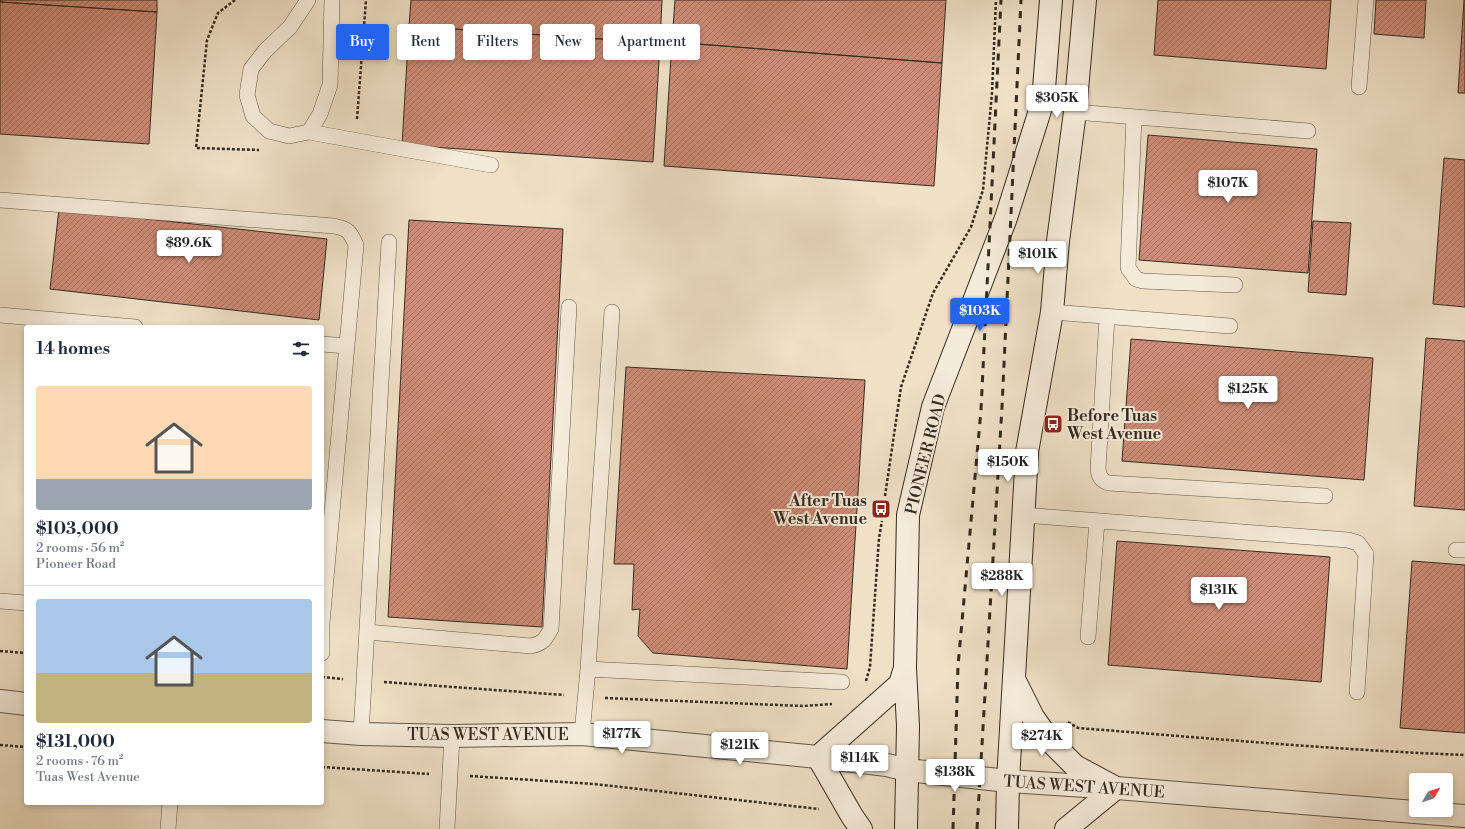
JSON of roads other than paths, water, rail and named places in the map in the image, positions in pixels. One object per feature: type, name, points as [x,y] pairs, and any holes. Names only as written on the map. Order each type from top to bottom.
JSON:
[{"type":"street","name":"PIONEER ROAD","points":[[906,829],[908,726],[905,668],[908,515],[933,407],[1006,218],[1043,101],[1051,0]]},
{"type":"street","points":[[1007,829],[1008,781],[1027,452],[1052,312],[1058,241],[1075,112],[1085,0]]},
{"type":"street","points":[[861,829],[818,757],[900,684],[905,668]]},
{"type":"street","points":[[1014,680],[1033,717],[1050,741],[1075,766],[1116,788],[1066,829]]},
{"type":"street","points":[[0,701],[24,704]]},
{"type":"street","name":"TUAS WEST AVENUE","points":[[324,731],[361,734],[452,736],[582,734],[818,757],[887,765],[907,770],[1008,781],[1116,788],[1465,816]]},
{"type":"lane","points":[[308,0],[290,27],[265,51],[251,69],[247,95],[253,116],[268,131],[289,136],[309,132],[491,165]]},
{"type":"lane","points":[[309,132],[320,114],[330,85],[332,0]]},
{"type":"lane","points":[[1359,87],[1366,0]]},
{"type":"lane","points":[[1075,112],[1308,131]]},
{"type":"lane","points":[[1134,117],[1128,268],[1136,279],[1143,281],[1235,285]]},
{"type":"lane","points":[[0,200],[334,226],[345,228],[350,232],[356,245],[324,601]]},
{"type":"lane","points":[[361,734],[389,242]]},
{"type":"lane","points":[[367,632],[531,646],[541,644],[547,637],[551,629],[569,307]]},
{"type":"lane","points":[[582,734],[588,669],[612,312]]},
{"type":"lane","points":[[1052,312],[1230,326]]},
{"type":"lane","points":[[0,315],[112,325]]},
{"type":"lane","points":[[1107,317],[1098,469],[1099,476],[1103,480],[1108,483],[1325,496]]},
{"type":"lane","points":[[324,344],[347,346]]},
{"type":"lane","points":[[1023,515],[1348,540],[1358,543],[1366,554],[1357,692]]},
{"type":"lane","points":[[1088,637],[1097,520]]},
{"type":"lane","points":[[0,601],[24,603]]},
{"type":"lane","points":[[588,669],[842,682]]},
{"type":"lane","points":[[447,829],[452,736]]},
{"type":"lane","points":[[168,829],[170,805]]},
{"type":"railway","points":[[953,829],[958,666],[981,410],[1001,0]]},
{"type":"railway","points":[[977,829],[1002,407],[1021,0]]},
{"type":"place","name":"Before Tuas West Avenue","points":[[1053,424]]},
{"type":"place","name":"After Tuas West Avenue","points":[[881,509]]}]
